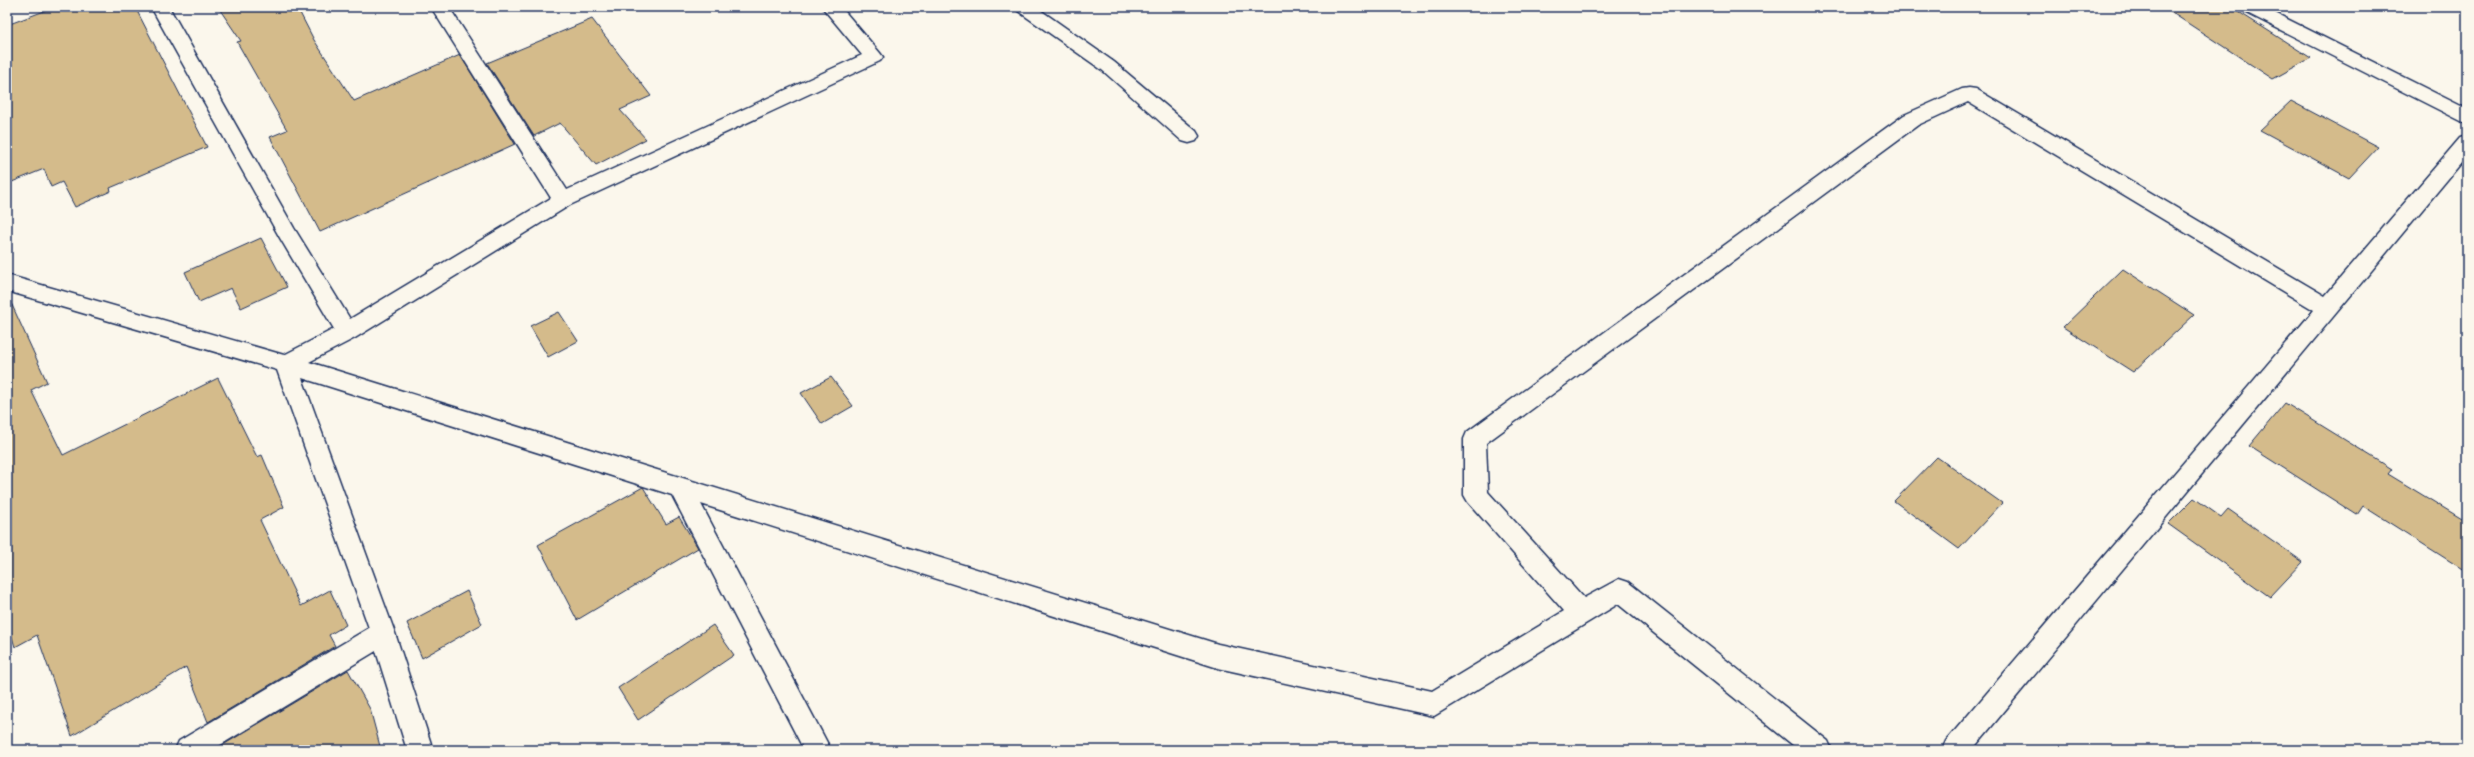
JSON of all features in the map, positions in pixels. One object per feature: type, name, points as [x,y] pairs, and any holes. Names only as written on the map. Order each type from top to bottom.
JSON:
[{"type":"street","points":[[160,7],[287,233],[348,332]]},
{"type":"street","points":[[440,7],[563,200]]},
{"type":"street","points":[[286,364],[348,332],[563,200],[874,58],[831,7]]},
{"type":"street","points":[[1024,7],[1108,66],[1189,136]]},
{"type":"street","points":[[2249,7],[2467,117]]},
{"type":"street","points":[[1582,613],[1476,495],[1475,439],[1911,120],[1969,94],[2328,308]]},
{"type":"street","points":[[1955,750],[2467,143]]},
{"type":"street","points":[[7,283],[286,364],[1218,656],[1434,704],[1619,590],[1819,750]]},
{"type":"street","points":[[286,364],[382,632],[420,750]]},
{"type":"street","points":[[680,487],[818,750]]},
{"type":"street","points":[[188,750],[382,632]]},
{"type":"building","points":[[55,7],[135,7],[207,147],[110,188],[111,191],[75,207],[62,182],[51,187],[44,169],[7,184],[7,25]]},
{"type":"building","points":[[218,7],[297,7],[314,40],[354,101],[460,55],[515,144],[320,232],[270,137],[287,130],[237,42],[241,41]]},
{"type":"building","points":[[2163,7],[2231,7],[2311,58],[2273,79]]},
{"type":"building","points":[[592,19],[651,96],[620,110],[646,139],[596,165],[560,123],[534,136],[487,63]]},
{"type":"building","points":[[2291,101],[2378,147],[2349,178],[2260,130]]},
{"type":"building","points":[[261,238],[287,287],[241,308],[231,288],[199,302],[185,272]]},
{"type":"building","points":[[2123,269],[2194,315],[2133,372],[2063,327]]},
{"type":"building","points":[[7,294],[47,382],[31,390],[63,455],[218,378],[257,457],[262,455],[284,507],[260,520],[301,606],[330,590],[346,625],[329,635],[335,646],[208,722],[186,667],[72,736],[37,635],[15,647],[7,620]]},
{"type":"building","points":[[559,312],[578,341],[548,357],[530,326]]},
{"type":"building","points":[[831,377],[853,406],[822,424],[801,393]]},
{"type":"building","points":[[2285,403],[2392,469],[2388,474],[2467,522],[2467,572],[2363,506],[2357,515],[2249,446]]},
{"type":"building","points":[[1937,457],[2002,503],[1959,549],[1894,501]]},
{"type":"building","points":[[643,487],[666,524],[679,517],[698,548],[577,620],[538,545]]},
{"type":"building","points":[[2194,498],[2221,517],[2228,509],[2303,562],[2270,597],[2168,524]]},
{"type":"building","points":[[467,591],[482,624],[422,658],[407,623]]},
{"type":"building","points":[[713,625],[734,655],[638,720],[618,688]]},
{"type":"building","points":[[348,670],[370,709],[381,750],[218,750],[218,748]]}]
